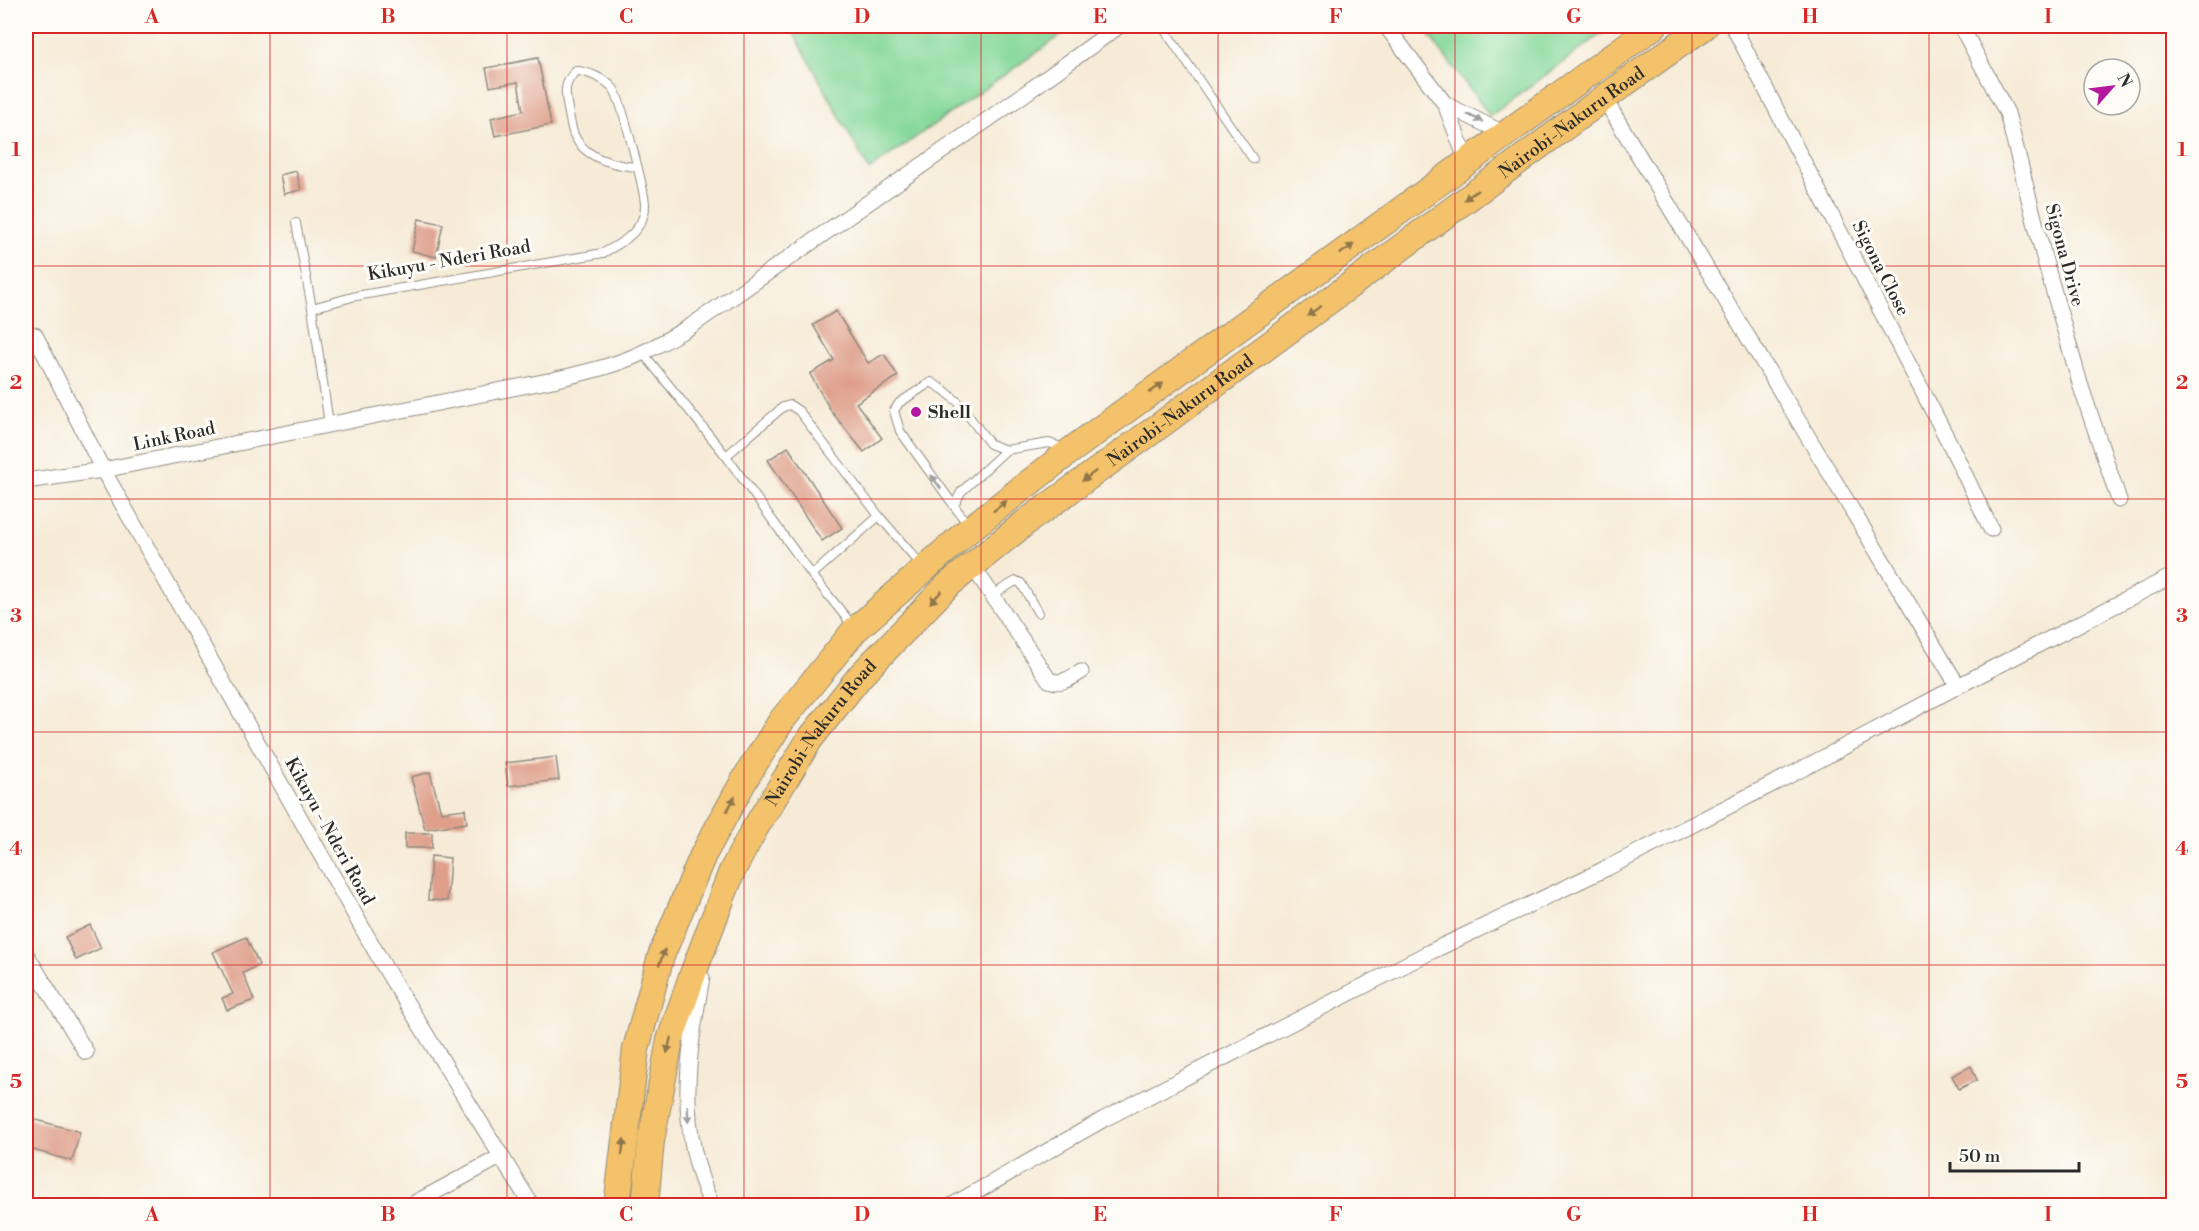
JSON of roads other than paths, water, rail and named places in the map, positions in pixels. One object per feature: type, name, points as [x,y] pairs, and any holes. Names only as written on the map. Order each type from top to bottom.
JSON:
[{"type":"highway","points":[[617,1206],[636,1049],[661,956],[703,855],[746,777],[782,720],[855,630],[970,529],[1070,451],[1654,26]]},
{"type":"highway","name":"Nairobi-Nakuru Road","points":[[645,1206],[651,1142],[670,1040],[732,872],[754,830],[810,739],[870,667],[948,585],[1026,522],[1705,26]]},
{"type":"street","name":"Link Road","points":[[26,481],[103,470],[553,380],[609,366],[643,353],[691,326],[1119,26]]},
{"type":"street","points":[[1386,26],[1445,104],[1467,161]]},
{"type":"street","name":"Sigona Close","points":[[1733,26],[1950,444],[1991,529]]},
{"type":"street","name":"Sigona Drive","points":[[1961,26],[2007,113],[2045,261],[2081,387],[2119,500]]},
{"type":"street","points":[[1604,98],[1958,686]]},
{"type":"street","points":[[1445,104],[1505,134]]},
{"type":"street","name":"Kikuyu - Nderi Road","points":[[35,335],[103,470],[385,968],[532,1206]]},
{"type":"street","points":[[972,565],[1049,680],[1057,683],[1081,672]]},
{"type":"street","points":[[951,1206],[1104,1119],[1420,958],[1607,868],[1804,768],[2174,575]]},
{"type":"street","points":[[712,1206],[703,1186],[689,1129],[690,1040],[704,963],[732,872]]},
{"type":"street","points":[[26,954],[86,1052]]},
{"type":"street","points":[[417,1204],[502,1156]]},
{"type":"lane","points":[[1162,26],[1253,159]]},
{"type":"lane","name":"Kikuyu - Nderi Road","points":[[312,308],[356,296],[603,253],[621,243],[643,219],[645,202],[626,125],[614,89],[584,71],[576,71],[567,79],[564,91],[574,135],[582,147],[595,156],[620,166],[636,167]]},
{"type":"lane","points":[[296,223],[312,308],[329,424]]},
{"type":"lane","points":[[643,353],[726,456],[855,630]]},
{"type":"lane","points":[[970,529],[900,430],[894,411],[899,404],[931,382],[958,402],[990,444],[1006,450],[1048,443],[1070,451]]},
{"type":"lane","points":[[726,456],[783,407],[790,405],[799,411],[879,516],[925,568]]},
{"type":"lane","points":[[954,506],[961,492],[1006,450]]},
{"type":"lane","points":[[812,575],[879,516]]},
{"type":"lane","points":[[992,595],[1016,581],[1021,583],[1038,613]]},
{"type":"place","name":"Shell","points":[[916,412]]}]
